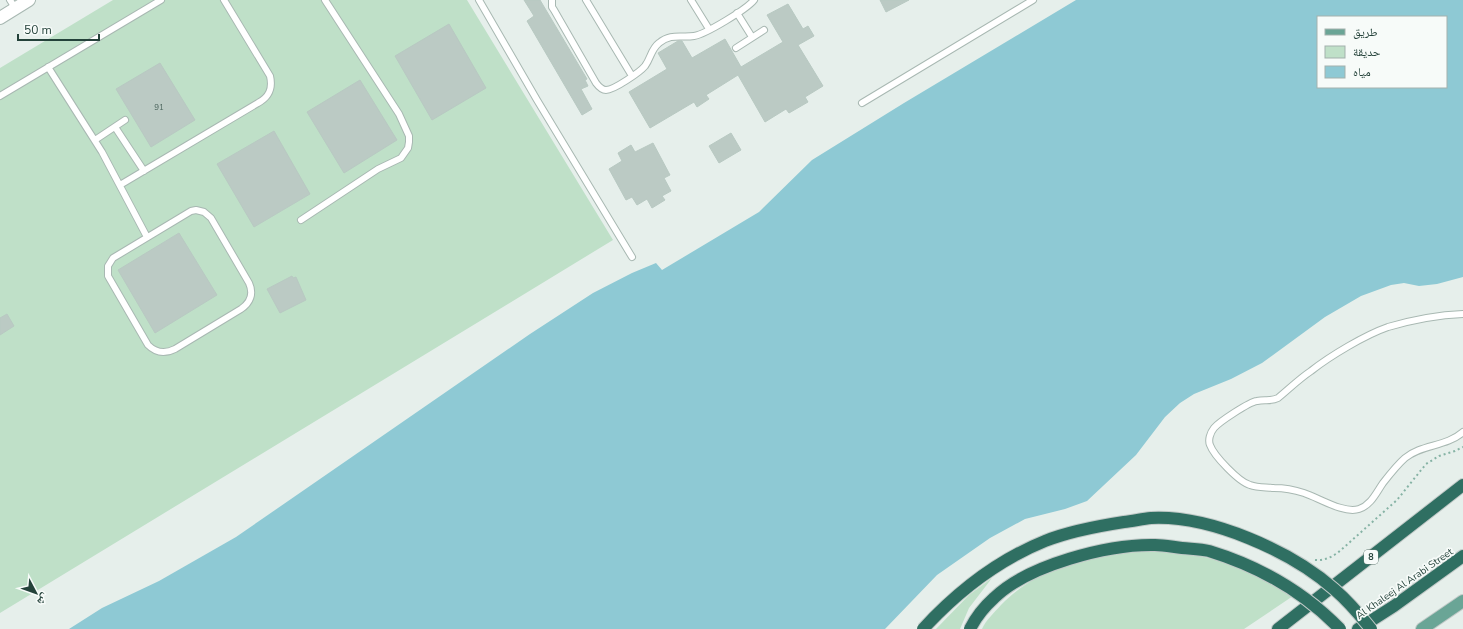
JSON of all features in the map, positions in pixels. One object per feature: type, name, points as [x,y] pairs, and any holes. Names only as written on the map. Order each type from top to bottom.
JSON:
[{"type":"highway","name":"8","points":[[1278,629],[1463,485]]},
{"type":"highway","points":[[923,629],[962,592],[999,564],[1045,541],[1097,526],[1152,518],[1184,520],[1218,528],[1257,542],[1300,564],[1334,588],[1371,629]]},
{"type":"highway","points":[[970,629],[977,616],[994,597],[1014,583],[1040,569],[1068,558],[1115,548],[1155,545],[1207,551],[1245,564],[1274,578],[1307,600],[1340,629]]},
{"type":"highway","name":"Al Khaleej Al Arabi Street","points":[[1358,629],[1394,606],[1463,556]]},
{"type":"highway","points":[[1268,629],[1291,620]]},
{"type":"main road","points":[[1422,629],[1463,601]]},
{"type":"street","points":[[0,18],[13,4],[29,0]]},
{"type":"lane","points":[[0,96],[161,0]]},
{"type":"lane","points":[[120,185],[258,104],[268,95],[272,82],[270,76],[224,0]]},
{"type":"lane","points":[[301,220],[372,172],[401,158],[408,148],[409,142],[409,136],[399,114],[325,0]]},
{"type":"lane","points":[[479,0],[537,100],[632,257]]},
{"type":"lane","points":[[552,0],[552,7],[598,86],[604,89],[610,89],[644,67],[652,50],[662,41],[675,36],[694,36],[737,13],[751,4],[754,0]]},
{"type":"lane","points":[[586,0],[632,76]]},
{"type":"lane","points":[[691,0],[709,29]]},
{"type":"lane","points":[[862,103],[1033,0]]},
{"type":"lane","points":[[737,13],[752,37]]},
{"type":"lane","points":[[736,48],[764,30]]},
{"type":"lane","points":[[48,67],[95,140],[147,237]]},
{"type":"lane","points":[[95,140],[126,120]]},
{"type":"lane","points":[[115,127],[144,171]]},
{"type":"lane","points":[[196,210],[204,212],[211,218],[251,287],[251,296],[247,304],[170,351],[161,352],[151,348],[145,341],[108,276],[107,271],[113,258],[147,237],[192,211],[196,210]]},
{"type":"lane","points":[[1463,314],[1443,316],[1402,324],[1387,328],[1360,340],[1311,370],[1278,398],[1273,400],[1252,402],[1213,428],[1210,433],[1209,442],[1212,450],[1236,476],[1248,485],[1295,490],[1343,508],[1354,510],[1362,508],[1370,502],[1390,474],[1410,454],[1423,448],[1446,442],[1463,432]]},
{"type":"path","points":[[1313,560],[1334,556],[1390,508],[1426,464],[1440,456],[1463,447]]},
{"type":"green space","points":[[113,0],[467,0],[613,240],[0,613],[0,68]]},
{"type":"green space","points":[[1155,550],[1216,560],[1261,578],[1293,596],[1244,629],[982,629],[990,617],[1013,594],[1039,576],[1054,569],[1100,554]]},
{"type":"green space","points":[[992,578],[969,608],[960,629],[936,629],[969,595]]},
{"type":"water","points":[[1076,0],[1463,0],[1463,277],[1437,284],[1419,286],[1404,283],[1391,285],[1361,296],[1325,317],[1262,363],[1231,379],[1194,394],[1180,403],[1165,417],[1136,455],[1087,501],[1065,509],[1025,519],[990,538],[937,575],[885,629],[69,629],[102,608],[159,581],[236,537],[530,334],[593,293],[632,273],[656,263],[662,270],[759,212],[812,160]]},
{"type":"building","points":[[524,0],[540,0],[587,79],[585,80],[588,86],[581,89],[592,109],[582,115],[527,21],[534,16]]},
{"type":"building","points":[[880,0],[909,0],[886,12]]},
{"type":"building","points":[[788,4],[803,29],[808,26],[814,36],[798,45],[823,86],[805,97],[808,102],[789,113],[786,109],[765,122],[738,75],[706,95],[709,99],[697,107],[694,102],[650,128],[629,92],[667,69],[658,53],[678,41],[682,41],[692,58],[725,39],[741,67],[783,42],[767,15]]},
{"type":"building","points":[[449,24],[486,88],[432,120],[395,56]]},
{"type":"building","points":[[160,63],[195,120],[151,147],[116,89]]},
{"type":"building","points":[[360,80],[397,140],[344,173],[307,112]]},
{"type":"building","points":[[274,131],[310,194],[254,227],[217,164]]},
{"type":"building","points":[[731,133],[741,150],[719,163],[709,146]]},
{"type":"building","points":[[653,143],[670,175],[664,178],[671,191],[662,196],[665,200],[652,208],[647,199],[637,205],[632,197],[626,200],[609,169],[622,161],[618,153],[631,145],[635,152]]},
{"type":"building","points":[[179,233],[217,295],[155,333],[118,270]]},
{"type":"building","points":[[292,276],[293,278],[296,277],[306,300],[280,313],[267,289]]},
{"type":"building","points":[[7,314],[14,326],[0,335],[0,318]]}]
